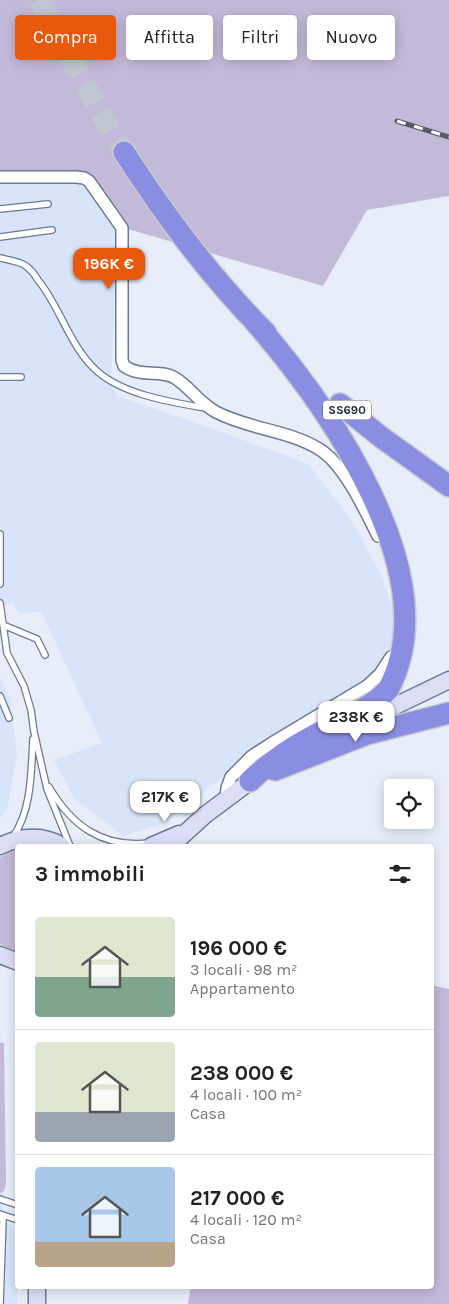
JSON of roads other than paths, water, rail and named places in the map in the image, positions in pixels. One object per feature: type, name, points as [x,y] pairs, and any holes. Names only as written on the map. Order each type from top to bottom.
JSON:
[{"type":"highway","name":"SS690","points":[[124,152],[187,242],[255,322],[342,406],[402,454],[449,486]]},
{"type":"highway","name":"SS690","points":[[255,322],[358,409],[404,442],[449,468]]},
{"type":"highway","points":[[255,322],[351,433],[393,495]]},
{"type":"highway","points":[[250,781],[289,749],[363,709],[387,690],[411,658],[423,627]]},
{"type":"highway","points":[[250,781],[350,740],[384,729],[449,713]]},
{"type":"main road","points":[[164,844],[192,826],[250,781],[291,757],[449,680]]},
{"type":"main road","points":[[5,843],[26,837],[44,839],[57,844]]},
{"type":"main road","points":[[37,1289],[37,1304]]},
{"type":"street","points":[[0,177],[76,177],[84,178],[88,181],[122,228],[122,363],[128,369],[137,372],[174,377],[210,409],[226,417],[308,443],[319,449],[330,458],[341,472],[396,568],[403,592],[402,616],[398,641],[391,658],[380,674],[363,690],[272,742],[252,756],[232,777],[227,788],[226,798]]},
{"type":"lane","points":[[0,209],[48,204]]},
{"type":"lane","points":[[0,237],[52,230]]},
{"type":"lane","points":[[0,258],[26,266],[35,276],[47,290],[83,354],[100,374],[132,391],[210,409]]},
{"type":"lane","points":[[0,377],[20,377]]},
{"type":"lane","points":[[0,534],[0,584]]},
{"type":"lane","points":[[0,604],[7,653],[24,686],[31,710],[44,778],[52,805],[69,844]]},
{"type":"lane","points":[[3,625],[38,639],[45,655]]},
{"type":"lane","points":[[0,647],[7,653]]},
{"type":"lane","points":[[0,696],[9,718]]},
{"type":"lane","points":[[5,843],[23,818],[27,803],[34,732]]},
{"type":"lane","points":[[44,778],[56,800],[80,826],[94,835],[109,841],[146,844]]},
{"type":"lane","points":[[0,1199],[15,1204]]},
{"type":"lane","points":[[0,1214],[15,1219]]},
{"type":"lane","points":[[0,1218],[3,1219],[0,1304]]},
{"type":"tunnel","points":[[39,0],[124,152]]},
{"type":"railway","points":[[397,121],[449,137]]}]
